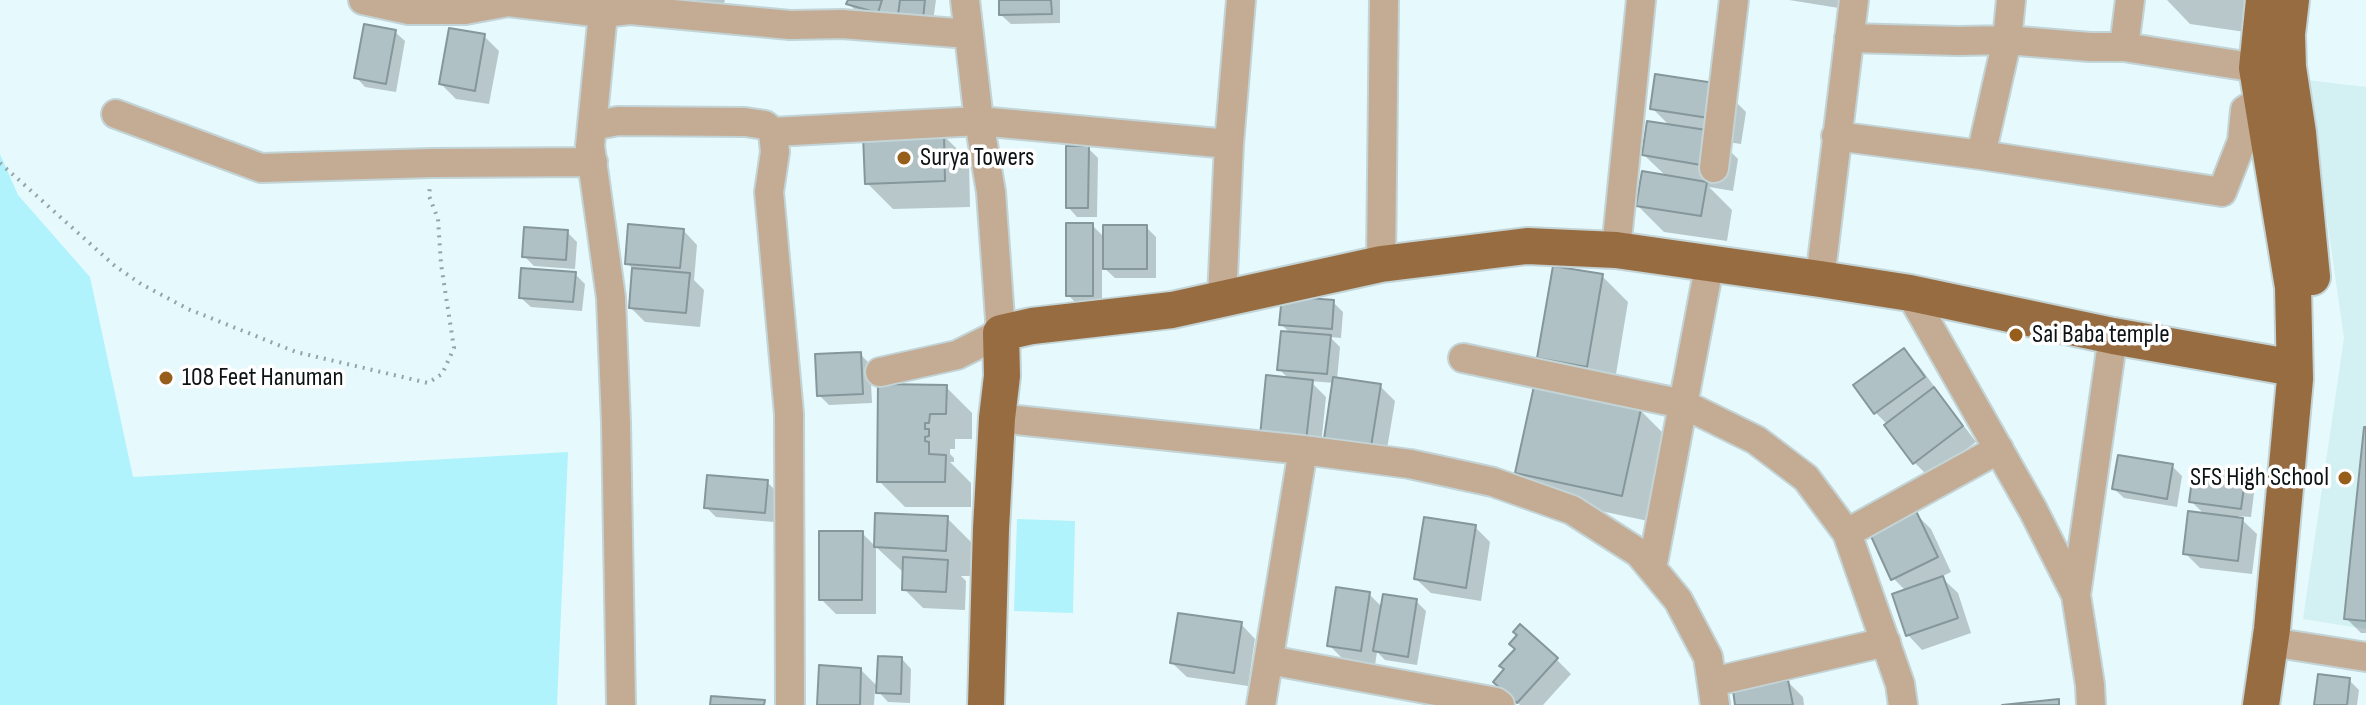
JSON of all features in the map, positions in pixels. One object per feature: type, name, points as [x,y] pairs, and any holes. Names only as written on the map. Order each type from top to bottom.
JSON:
[{"type":"main road","points":[[2261,705],[2280,645],[2309,488],[2306,369],[2311,246],[2298,133],[2269,78],[2264,0]]},
{"type":"main road","points":[[2269,78],[2287,34],[2291,0]]},
{"type":"main road","points":[[986,705],[991,529],[1002,376],[1001,333],[1032,326],[1172,310],[1381,264],[1527,246],[1616,250],[1910,293],[2113,336],[2306,369]]},
{"type":"main road","points":[[2280,645],[2283,705]]},
{"type":"street","points":[[363,0],[409,10],[465,10],[508,2],[605,7],[790,25],[842,24],[969,34]]},
{"type":"street","points":[[880,372],[957,355],[1001,333],[991,192],[965,0]]},
{"type":"street","points":[[1222,298],[1229,144],[1241,0]]},
{"type":"street","points":[[1381,264],[1384,0]]},
{"type":"street","points":[[1616,250],[1641,0]]},
{"type":"street","points":[[1714,168],[1734,0]]},
{"type":"street","points":[[1820,279],[1854,0]]},
{"type":"street","points":[[1981,155],[2007,40],[2011,0]]},
{"type":"street","points":[[2124,47],[2130,0]]},
{"type":"street","points":[[605,7],[590,146],[611,298],[621,705]]},
{"type":"street","points":[[1836,136],[2222,192],[2242,141],[2245,110],[2269,78],[2124,47],[2007,40],[1849,38]]},
{"type":"street","points":[[116,114],[261,168],[593,162]]},
{"type":"street","points":[[592,126],[618,121],[745,122],[765,125],[773,132],[775,152],[769,192],[789,414],[790,705]]},
{"type":"street","points":[[773,132],[979,121],[1229,144]]},
{"type":"street","points":[[1652,568],[1710,262]]},
{"type":"street","points":[[1910,293],[2033,510],[2076,595]]},
{"type":"street","points":[[2091,705],[2076,595],[2113,336]]},
{"type":"street","points":[[1463,358],[1683,404],[1756,440],[1806,478],[1847,533],[1900,684],[1903,705]]},
{"type":"street","points":[[997,418],[1410,464],[1493,482],[1572,510],[1639,553],[1678,600],[1708,657],[1713,694],[1886,642]]},
{"type":"street","points":[[1847,533],[1999,449]]},
{"type":"street","points":[[1261,705],[1303,450]]},
{"type":"street","points":[[2280,645],[2366,657]]},
{"type":"street","points":[[1269,660],[1500,705]]},
{"type":"path","points":[[0,163],[115,266],[188,309],[296,352],[428,383],[442,374],[454,348],[441,264],[438,219],[429,196],[432,163]]},
{"type":"shaded area","name":"SFS High School","points":[[2307,80],[2366,87],[2366,629],[2303,619],[2344,338]]},
{"type":"shaded area","points":[[0,154],[18,195],[90,277],[133,477],[568,452],[557,705],[0,705]]},
{"type":"shaded area","points":[[1017,519],[1075,521],[1073,613],[1014,611]]},
{"type":"building","points":[[848,0],[882,0],[878,13],[846,4]]},
{"type":"building","points":[[900,0],[925,0],[923,19],[898,15]]},
{"type":"building","points":[[999,0],[1051,0],[1052,14],[999,15]]},
{"type":"building","points":[[364,24],[396,30],[386,84],[354,78]]},
{"type":"building","points":[[449,28],[485,34],[475,91],[439,84]]},
{"type":"building","points":[[1655,74],[1721,84],[1715,119],[1650,109]]},
{"type":"building","points":[[1647,121],[1713,131],[1707,166],[1642,155]]},
{"type":"building","name":"Surya Towers","points":[[944,133],[945,181],[865,184],[863,135]]},
{"type":"building","points":[[1066,146],[1089,146],[1088,208],[1066,208]]},
{"type":"building","points":[[1642,171],[1707,182],[1701,216],[1636,206]]},
{"type":"building","points":[[1066,223],[1093,223],[1093,296],[1066,296]]},
{"type":"building","points":[[628,224],[684,229],[680,268],[625,264]]},
{"type":"building","points":[[1103,225],[1147,225],[1147,269],[1103,269]]},
{"type":"building","points":[[524,227],[568,230],[566,260],[522,257]]},
{"type":"building","points":[[1553,266],[1603,274],[1587,367],[1537,358]]},
{"type":"building","points":[[521,268],[576,272],[573,302],[519,298]]},
{"type":"building","points":[[632,268],[690,273],[686,313],[629,308]]},
{"type":"building","points":[[1282,296],[1334,300],[1332,329],[1279,325]]},
{"type":"building","points":[[1281,331],[1331,335],[1327,374],[1277,370]]},
{"type":"building","points":[[1904,348],[1925,377],[1874,414],[1853,385]]},
{"type":"building","points":[[861,352],[863,394],[817,396],[815,354]]},
{"type":"building","points":[[1266,375],[1313,380],[1306,441],[1260,436]]},
{"type":"building","points":[[1333,377],[1381,384],[1370,453],[1323,446]]},
{"type":"building","points":[[878,384],[947,385],[946,414],[930,414],[929,423],[925,423],[925,429],[929,429],[925,441],[929,442],[929,454],[946,455],[945,482],[877,482]]},
{"type":"building","points":[[1534,386],[1641,409],[1622,496],[1515,473]]},
{"type":"building","points":[[1934,387],[1963,426],[1913,464],[1884,425]]},
{"type":"building","points":[[2366,427],[2366,621],[2344,619]]},
{"type":"building","points":[[2118,455],[2173,464],[2167,499],[2112,489]]},
{"type":"building","points":[[2194,466],[2246,473],[2241,509],[2189,502]]},
{"type":"building","points":[[707,475],[768,480],[765,513],[704,508]]},
{"type":"building","points":[[1916,511],[1938,557],[1891,580],[1870,534]]},
{"type":"building","points":[[2188,511],[2243,518],[2238,561],[2183,554]]},
{"type":"building","points":[[875,513],[948,516],[946,551],[874,547]]},
{"type":"building","points":[[1424,517],[1476,525],[1466,588],[1414,579]]},
{"type":"building","points":[[819,531],[863,531],[862,600],[819,600]]},
{"type":"building","points":[[903,557],[948,560],[946,592],[902,590]]},
{"type":"building","points":[[1943,576],[1958,618],[1906,636],[1892,594]]},
{"type":"building","points":[[1336,587],[1370,592],[1361,651],[1327,646]]},
{"type":"building","points":[[1383,594],[1417,599],[1408,657],[1373,651]]},
{"type":"building","points":[[1178,613],[1242,622],[1234,673],[1170,663]]},
{"type":"building","points":[[1520,624],[1558,658],[1517,703],[1493,682],[1504,669],[1499,666],[1515,649],[1509,644],[1517,635],[1513,632]]},
{"type":"building","points":[[878,656],[902,657],[901,694],[876,693]]},
{"type":"building","points":[[819,665],[861,668],[860,705],[817,705]]},
{"type":"building","points":[[2318,674],[2350,678],[2347,705],[2314,705]]},
{"type":"building","points":[[1788,680],[1793,705],[1735,705],[1733,690]]},
{"type":"building","points":[[711,696],[765,700],[764,705],[710,705]]},
{"type":"building","points":[[2059,699],[2059,705],[2002,705]]},
{"type":"place","name":"Surya Towers","points":[[904,158]]},
{"type":"place","name":"Sai Baba temple","points":[[2016,335]]},
{"type":"place","name":"108 Feet Hanuman","points":[[166,378]]},
{"type":"place","name":"SFS High School","points":[[2345,478]]}]
